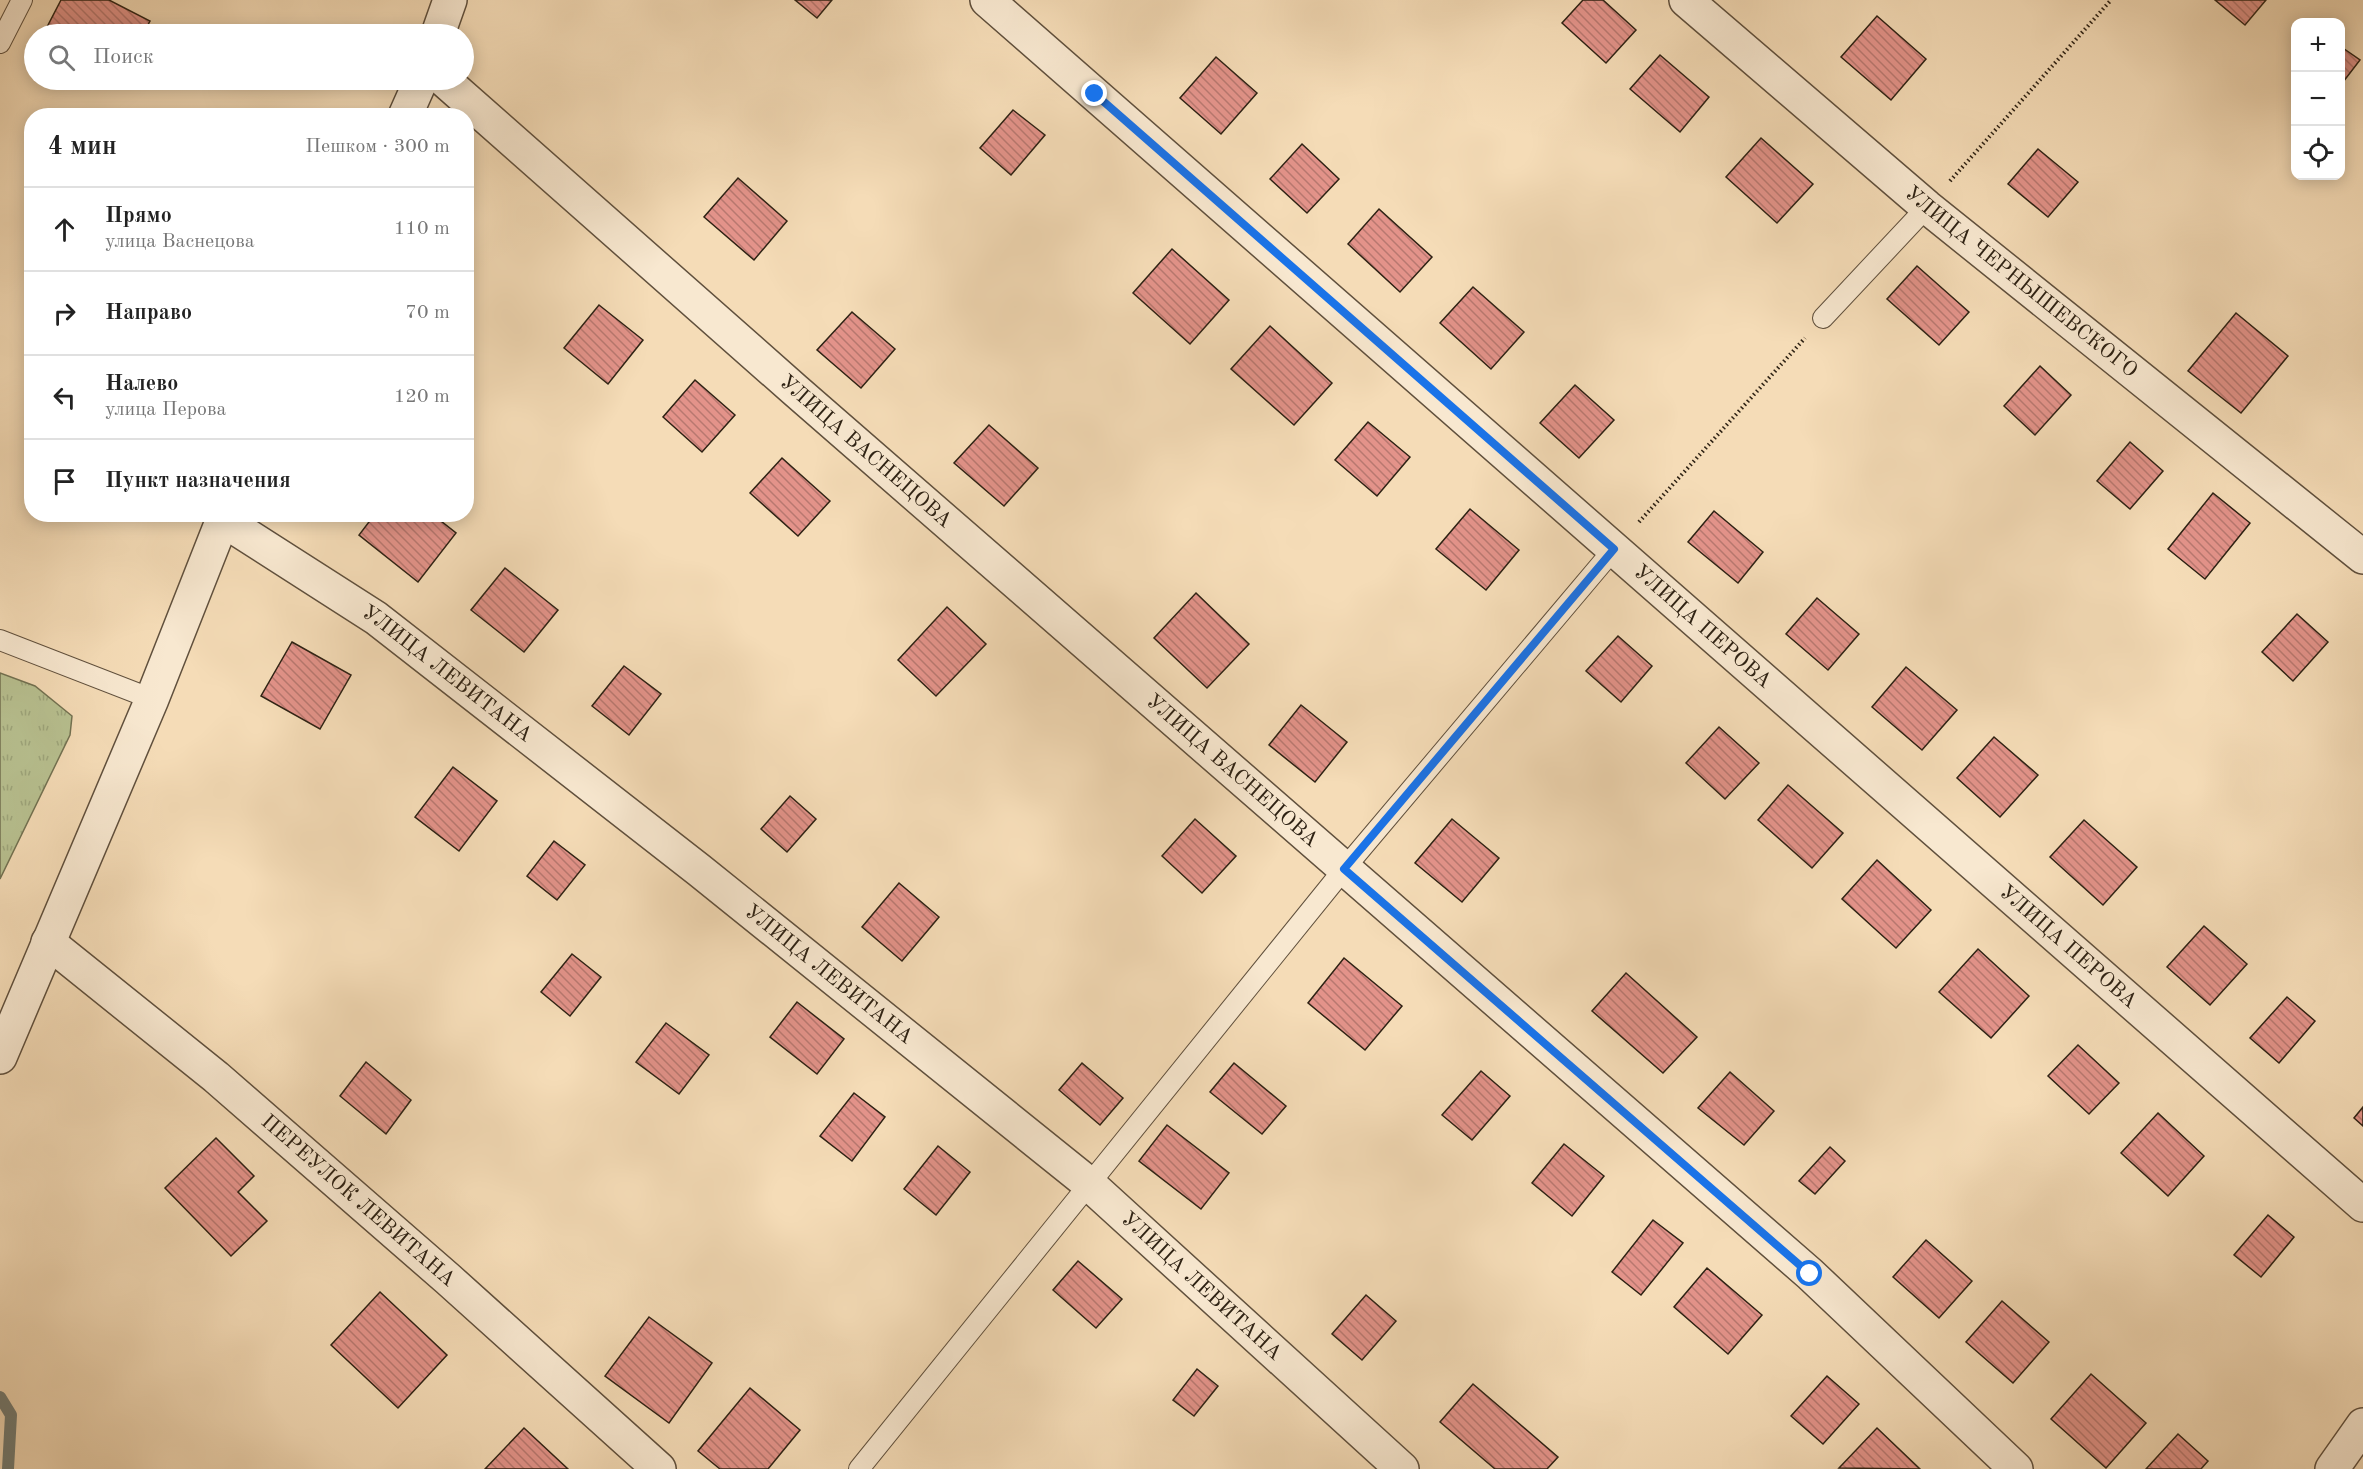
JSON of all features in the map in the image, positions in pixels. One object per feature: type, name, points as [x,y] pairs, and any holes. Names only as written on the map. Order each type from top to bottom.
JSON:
[{"type":"street","points":[[442,24],[450,0]]},
{"type":"street","name":"УЛИЦА ПЕРОВА","points":[[987,0],[2363,1205]]},
{"type":"street","name":"УЛИЦА ЧЕРНЫШЕВСКОГО","points":[[1686,0],[1927,207],[2363,557]]},
{"type":"street","points":[[409,108],[417,90]]},
{"type":"street","name":"УЛИЦА ВАСНЕЦОВА","points":[[455,90],[786,382],[1810,1274],[2016,1469]]},
{"type":"street","points":[[0,1057],[152,699],[222,522]]},
{"type":"street","name":"УЛИЦА ЛЕВИТАНА","points":[[230,522],[376,618],[699,870],[1088,1183],[1402,1469]]},
{"type":"street","name":"ПЕРЕУЛОК ЛЕВИТАНА","points":[[48,942],[216,1077],[448,1279],[659,1469]]},
{"type":"street","points":[[2332,1469],[2363,1425]]},
{"type":"lane","points":[[0,43],[22,0]]},
{"type":"lane","points":[[1823,318],[1927,207]]},
{"type":"lane","points":[[859,1469],[1344,869],[1614,549]]},
{"type":"lane","points":[[0,640],[152,699]]},
{"type":"path","points":[[1927,207],[2112,0]]},
{"type":"path","points":[[1614,549],[1823,318]]},
{"type":"green space","points":[[0,673],[35,686],[72,716],[70,735],[0,879]]},
{"type":"building","points":[[61,0],[109,0],[150,21],[148,24],[49,24]]},
{"type":"building","points":[[795,0],[832,0],[817,18]]},
{"type":"building","points":[[1583,0],[1603,0],[1636,30],[1606,63],[1562,23]]},
{"type":"building","points":[[2215,0],[2266,0],[2245,25]]},
{"type":"building","points":[[1877,16],[1926,59],[1891,100],[1841,57]]},
{"type":"building","points":[[2345,50],[2360,60],[2345,80]]},
{"type":"building","points":[[1660,55],[1709,97],[1680,132],[1630,89]]},
{"type":"building","points":[[1216,57],[1257,93],[1221,134],[1180,98]]},
{"type":"building","points":[[1013,110],[1045,135],[1011,175],[980,148]]},
{"type":"building","points":[[1761,138],[1813,184],[1777,223],[1726,177]]},
{"type":"building","points":[[1302,144],[1339,179],[1307,213],[1270,179]]},
{"type":"building","points":[[2038,149],[2078,182],[2048,217],[2008,184]]},
{"type":"building","points":[[738,178],[787,221],[754,260],[704,217]]},
{"type":"building","points":[[1379,209],[1432,257],[1400,292],[1348,244]]},
{"type":"building","points":[[1172,249],[1229,300],[1190,344],[1133,293]]},
{"type":"building","points":[[1917,266],[1969,312],[1939,345],[1887,299]]},
{"type":"building","points":[[1473,287],[1524,332],[1491,369],[1440,323]]},
{"type":"building","points":[[599,305],[643,340],[608,384],[564,348]]},
{"type":"building","points":[[852,312],[895,349],[861,388],[817,350]]},
{"type":"building","points":[[2236,313],[2288,356],[2241,413],[2188,371]]},
{"type":"building","points":[[1270,326],[1332,383],[1294,425],[1231,369]]},
{"type":"building","points":[[2040,366],[2071,395],[2035,435],[2004,406]]},
{"type":"building","points":[[695,380],[735,415],[702,452],[663,417]]},
{"type":"building","points":[[1575,385],[1614,420],[1579,458],[1540,423]]},
{"type":"building","points":[[1368,422],[1410,457],[1377,496],[1335,460]]},
{"type":"building","points":[[989,425],[1038,468],[1004,506],[954,463]]},
{"type":"building","points":[[2130,442],[2163,471],[2130,509],[2097,481]]},
{"type":"building","points":[[782,458],[830,501],[798,536],[750,493]]},
{"type":"building","points":[[2213,493],[2250,523],[2205,579],[2168,549]]},
{"type":"building","points":[[1470,509],[1519,550],[1486,590],[1436,549]]},
{"type":"building","points":[[1714,511],[1763,552],[1738,583],[1688,542]]},
{"type":"building","points":[[369,522],[442,522],[456,533],[418,582],[359,535]]},
{"type":"building","points":[[505,568],[558,610],[524,652],[471,610]]},
{"type":"building","points":[[1196,593],[1249,644],[1207,688],[1154,638]]},
{"type":"building","points":[[1817,598],[1859,634],[1828,670],[1786,634]]},
{"type":"building","points":[[947,607],[986,644],[936,696],[898,660]]},
{"type":"building","points":[[2297,614],[2328,642],[2293,681],[2262,652]]},
{"type":"building","points":[[1618,636],[1652,666],[1621,702],[1586,671]]},
{"type":"building","points":[[292,642],[351,675],[320,729],[261,696]]},
{"type":"building","points":[[624,666],[661,694],[629,735],[592,706]]},
{"type":"building","points":[[1906,667],[1957,710],[1922,750],[1872,707]]},
{"type":"building","points":[[1301,705],[1347,742],[1315,782],[1269,745]]},
{"type":"building","points":[[1719,727],[1759,763],[1725,799],[1686,763]]},
{"type":"building","points":[[1994,737],[2038,775],[2000,817],[1957,778]]},
{"type":"building","points":[[453,767],[497,801],[459,851],[415,817]]},
{"type":"building","points":[[1788,785],[1843,833],[1812,868],[1758,820]]},
{"type":"building","points":[[790,796],[816,819],[787,852],[761,829]]},
{"type":"building","points":[[1195,819],[1236,856],[1202,893],[1162,856]]},
{"type":"building","points":[[1452,819],[1499,858],[1462,902],[1415,863]]},
{"type":"building","points":[[2084,820],[2137,867],[2103,905],[2050,857]]},
{"type":"building","points":[[554,841],[585,865],[557,900],[527,876]]},
{"type":"building","points":[[1877,860],[1931,910],[1896,948],[1842,899]]},
{"type":"building","points":[[899,883],[939,917],[902,961],[862,927]]},
{"type":"building","points":[[2204,926],[2247,964],[2210,1005],[2167,967]]},
{"type":"building","points":[[1978,949],[2029,996],[1991,1038],[1939,992]]},
{"type":"building","points":[[572,954],[601,977],[570,1016],[541,992]]},
{"type":"building","points":[[1344,958],[1402,1006],[1365,1050],[1308,1003]]},
{"type":"building","points":[[1626,973],[1697,1037],[1663,1073],[1592,1011]]},
{"type":"building","points":[[2287,997],[2315,1021],[2279,1063],[2250,1038]]},
{"type":"building","points":[[797,1002],[844,1039],[817,1074],[770,1037]]},
{"type":"building","points":[[666,1023],[709,1055],[679,1094],[636,1062]]},
{"type":"building","points":[[2078,1045],[2119,1083],[2089,1114],[2048,1076]]},
{"type":"building","points":[[366,1062],[411,1100],[386,1134],[340,1096]]},
{"type":"building","points":[[1082,1063],[1123,1098],[1100,1125],[1059,1090]]},
{"type":"building","points":[[1234,1063],[1286,1106],[1262,1134],[1210,1092]]},
{"type":"building","points":[[1481,1071],[1510,1096],[1472,1140],[1442,1115]]},
{"type":"building","points":[[1730,1072],[1774,1111],[1744,1145],[1698,1108]]},
{"type":"building","points":[[854,1093],[885,1117],[852,1161],[820,1136]]},
{"type":"building","points":[[2363,1107],[2363,1126],[2354,1118]]},
{"type":"building","points":[[2158,1113],[2204,1156],[2168,1196],[2121,1153]]},
{"type":"building","points":[[1167,1125],[1229,1173],[1201,1209],[1139,1161]]},
{"type":"building","points":[[216,1138],[254,1176],[238,1192],[267,1221],[231,1256],[165,1188]]},
{"type":"building","points":[[1564,1144],[1604,1176],[1572,1216],[1532,1183]]},
{"type":"building","points":[[938,1146],[970,1172],[936,1215],[904,1189]]},
{"type":"building","points":[[1830,1147],[1845,1161],[1815,1194],[1799,1181]]},
{"type":"building","points":[[2268,1215],[2294,1237],[2261,1277],[2234,1255]]},
{"type":"building","points":[[1653,1220],[1683,1243],[1641,1295],[1612,1272]]},
{"type":"building","points":[[1926,1240],[1972,1281],[1939,1318],[1893,1277]]},
{"type":"building","points":[[1078,1261],[1122,1299],[1096,1328],[1053,1290]]},
{"type":"building","points":[[1707,1268],[1762,1315],[1728,1354],[1674,1307]]},
{"type":"building","points":[[380,1292],[447,1355],[398,1408],[331,1345]]},
{"type":"building","points":[[1366,1295],[1396,1321],[1362,1360],[1332,1334]]},
{"type":"building","points":[[2002,1301],[2049,1342],[2013,1383],[1966,1342]]},
{"type":"building","points":[[649,1317],[712,1363],[669,1423],[605,1376]]},
{"type":"building","points":[[1197,1369],[1218,1386],[1194,1416],[1173,1400]]},
{"type":"building","points":[[2091,1374],[2146,1423],[2106,1468],[2051,1419]]},
{"type":"building","points":[[1827,1376],[1859,1404],[1823,1444],[1791,1416]]},
{"type":"building","points":[[1473,1384],[1558,1457],[1547,1469],[1495,1469],[1440,1422]]},
{"type":"building","points":[[750,1388],[800,1430],[768,1469],[720,1469],[698,1451]]},
{"type":"building","points":[[524,1428],[568,1469],[485,1469]]},
{"type":"building","points":[[1877,1428],[1920,1469],[1839,1468]]},
{"type":"building","points":[[2178,1434],[2208,1461],[2201,1469],[2146,1469]]},
{"type":"waterway","points":[[0,1397],[11,1415],[8,1469]]},
{"type":"route","points":[[1095,94],[1614,549],[1344,869],[1810,1274]]}]
